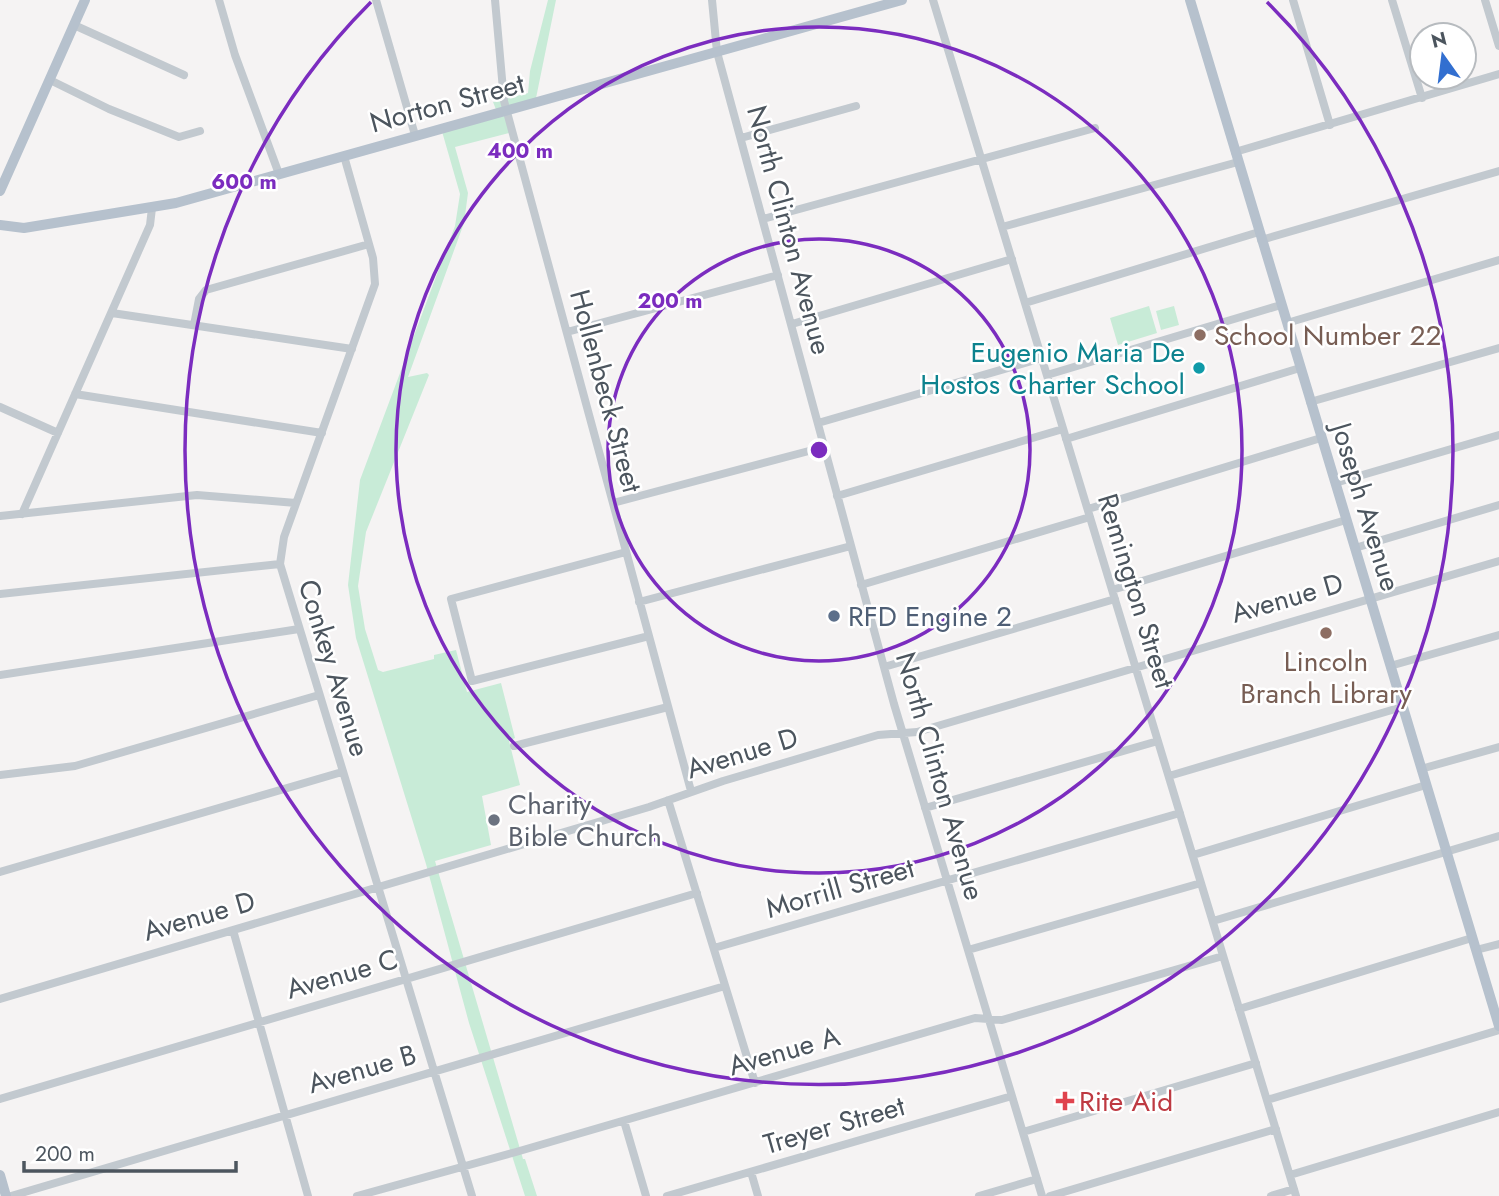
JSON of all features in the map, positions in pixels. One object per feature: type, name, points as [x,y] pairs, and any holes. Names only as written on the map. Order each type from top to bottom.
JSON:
[{"type":"main road","points":[[0,191],[85,0]]},
{"type":"main road","name":"Norton Street","points":[[0,225],[24,228],[152,208],[902,0]]},
{"type":"main road","name":"Joseph Avenue","points":[[1190,0],[1499,1028]]},
{"type":"main road","points":[[0,1175],[3,1196]]},
{"type":"street","points":[[219,0],[235,55],[279,174]]},
{"type":"street","points":[[376,0],[415,135]]},
{"type":"street","name":"Hollenbeck Street","points":[[495,0],[502,86],[507,110],[691,791]]},
{"type":"street","name":"North Clinton Avenue","points":[[712,0],[717,52],[902,733],[1042,1196]]},
{"type":"street","name":"Remington Street","points":[[933,0],[1295,1193]]},
{"type":"street","points":[[1293,0],[1330,125]]},
{"type":"street","points":[[1392,0],[1422,98]]},
{"type":"street","points":[[1485,0],[1499,46]]},
{"type":"street","points":[[74,25],[184,75]]},
{"type":"street","points":[[1002,227],[1499,74]]},
{"type":"street","points":[[50,80],[109,109],[179,137],[200,131]]},
{"type":"street","points":[[741,138],[856,106]]},
{"type":"street","points":[[763,219],[1096,128]]},
{"type":"street","name":"Conkey Avenue","points":[[344,156],[369,244],[375,272],[374,289],[282,543],[280,564],[472,1196]]},
{"type":"street","points":[[1025,303],[1499,170]]},
{"type":"street","points":[[22,514],[150,225],[152,208]]},
{"type":"street","points":[[194,325],[200,296],[206,290],[369,244]]},
{"type":"street","points":[[792,324],[1012,259]]},
{"type":"street","points":[[1287,323],[1499,260]]},
{"type":"street","points":[[567,332],[778,275]]},
{"type":"street","points":[[1047,375],[1281,305]]},
{"type":"street","points":[[111,313],[352,349]]},
{"type":"street","points":[[1310,402],[1499,348]]},
{"type":"street","points":[[818,423],[1042,358]]},
{"type":"street","points":[[1066,439],[1300,368]]},
{"type":"street","points":[[75,394],[322,433]]},
{"type":"street","points":[[0,407],[58,433]]},
{"type":"street","points":[[837,496],[1063,429]]},
{"type":"street","points":[[1335,483],[1499,435]]},
{"type":"street","points":[[862,585],[1321,438]]},
{"type":"street","points":[[613,503],[824,447]]},
{"type":"street","points":[[0,516],[197,495],[296,503]]},
{"type":"street","points":[[1355,548],[1499,506]]},
{"type":"street","points":[[884,667],[1346,520]]},
{"type":"street","points":[[639,602],[851,545]]},
{"type":"street","points":[[626,552],[451,599],[472,681],[649,636]]},
{"type":"street","name":"Avenue D","points":[[0,999],[378,888],[878,735],[917,732],[1499,561]]},
{"type":"street","points":[[0,594],[280,564]]},
{"type":"street","points":[[0,675],[299,629]]},
{"type":"street","points":[[1390,666],[1499,635]]},
{"type":"street","points":[[0,775],[75,766],[319,695]]},
{"type":"street","points":[[514,746],[668,707]]},
{"type":"street","points":[[1169,776],[1402,707]]},
{"type":"street","points":[[925,808],[1158,741]]},
{"type":"street","points":[[1421,769],[1499,747]]},
{"type":"street","points":[[0,872],[342,772]]},
{"type":"street","points":[[1193,855],[1426,785]]},
{"type":"street","points":[[668,800],[755,1083]]},
{"type":"street","name":"Morrill Street","points":[[714,948],[1180,813]]},
{"type":"street","points":[[1213,921],[1499,836]]},
{"type":"street","points":[[968,950],[1201,883]]},
{"type":"street","name":"Avenue C","points":[[0,1099],[697,894]]},
{"type":"street","points":[[233,930],[308,1196]]},
{"type":"street","points":[[1239,1009],[1472,938]]},
{"type":"street","points":[[1476,950],[1499,944]]},
{"type":"street","name":"Avenue A","points":[[357,1196],[389,1192],[463,1167],[975,1018],[1002,1020],[1223,956]]},
{"type":"street","name":"Avenue B","points":[[11,1196],[725,986]]},
{"type":"street","points":[[1267,1100],[1499,1028]]},
{"type":"street","points":[[1023,1132],[1256,1063]]},
{"type":"street","name":"Treyer Street","points":[[667,1196],[1012,1096]]},
{"type":"street","points":[[1290,1175],[1499,1112]]},
{"type":"street","points":[[624,1121],[646,1196]]},
{"type":"street","points":[[1050,1196],[1276,1129]]},
{"type":"street","points":[[751,1172],[758,1196]]},
{"type":"street","points":[[979,1196],[1037,1179]]},
{"type":"street","points":[[1271,1196],[1295,1193]]},
{"type":"green space","points":[[548,0],[556,0],[535,103],[507,110],[513,132],[455,147],[468,193],[464,223],[408,377],[427,373],[429,375],[366,532],[358,586],[365,629],[378,670],[383,672],[434,659],[434,655],[456,650],[467,692],[501,683],[515,738],[509,741],[520,785],[482,796],[491,845],[435,861],[523,1159],[537,1196],[525,1196],[469,1023],[426,864],[356,638],[348,585],[360,480],[455,226],[460,194],[441,128],[497,112],[493,102],[528,93],[530,71]]},
{"type":"green space","points":[[1149,306],[1157,333],[1118,345],[1110,318]]},
{"type":"green space","points":[[1174,306],[1179,325],[1161,330],[1156,311]]},
{"type":"place","name":"School Number 22","points":[[1200,335]]},
{"type":"place","name":"Eugenio Maria De Hostos Charter School","points":[[1199,368]]},
{"type":"place","name":"RFD Engine 2","points":[[834,616]]},
{"type":"place","name":"Lincoln Branch Library","points":[[1326,633]]},
{"type":"place","name":"Charity Bible Church","points":[[494,820]]},
{"type":"place","name":"Rite Aid","points":[[1065,1101]]}]
